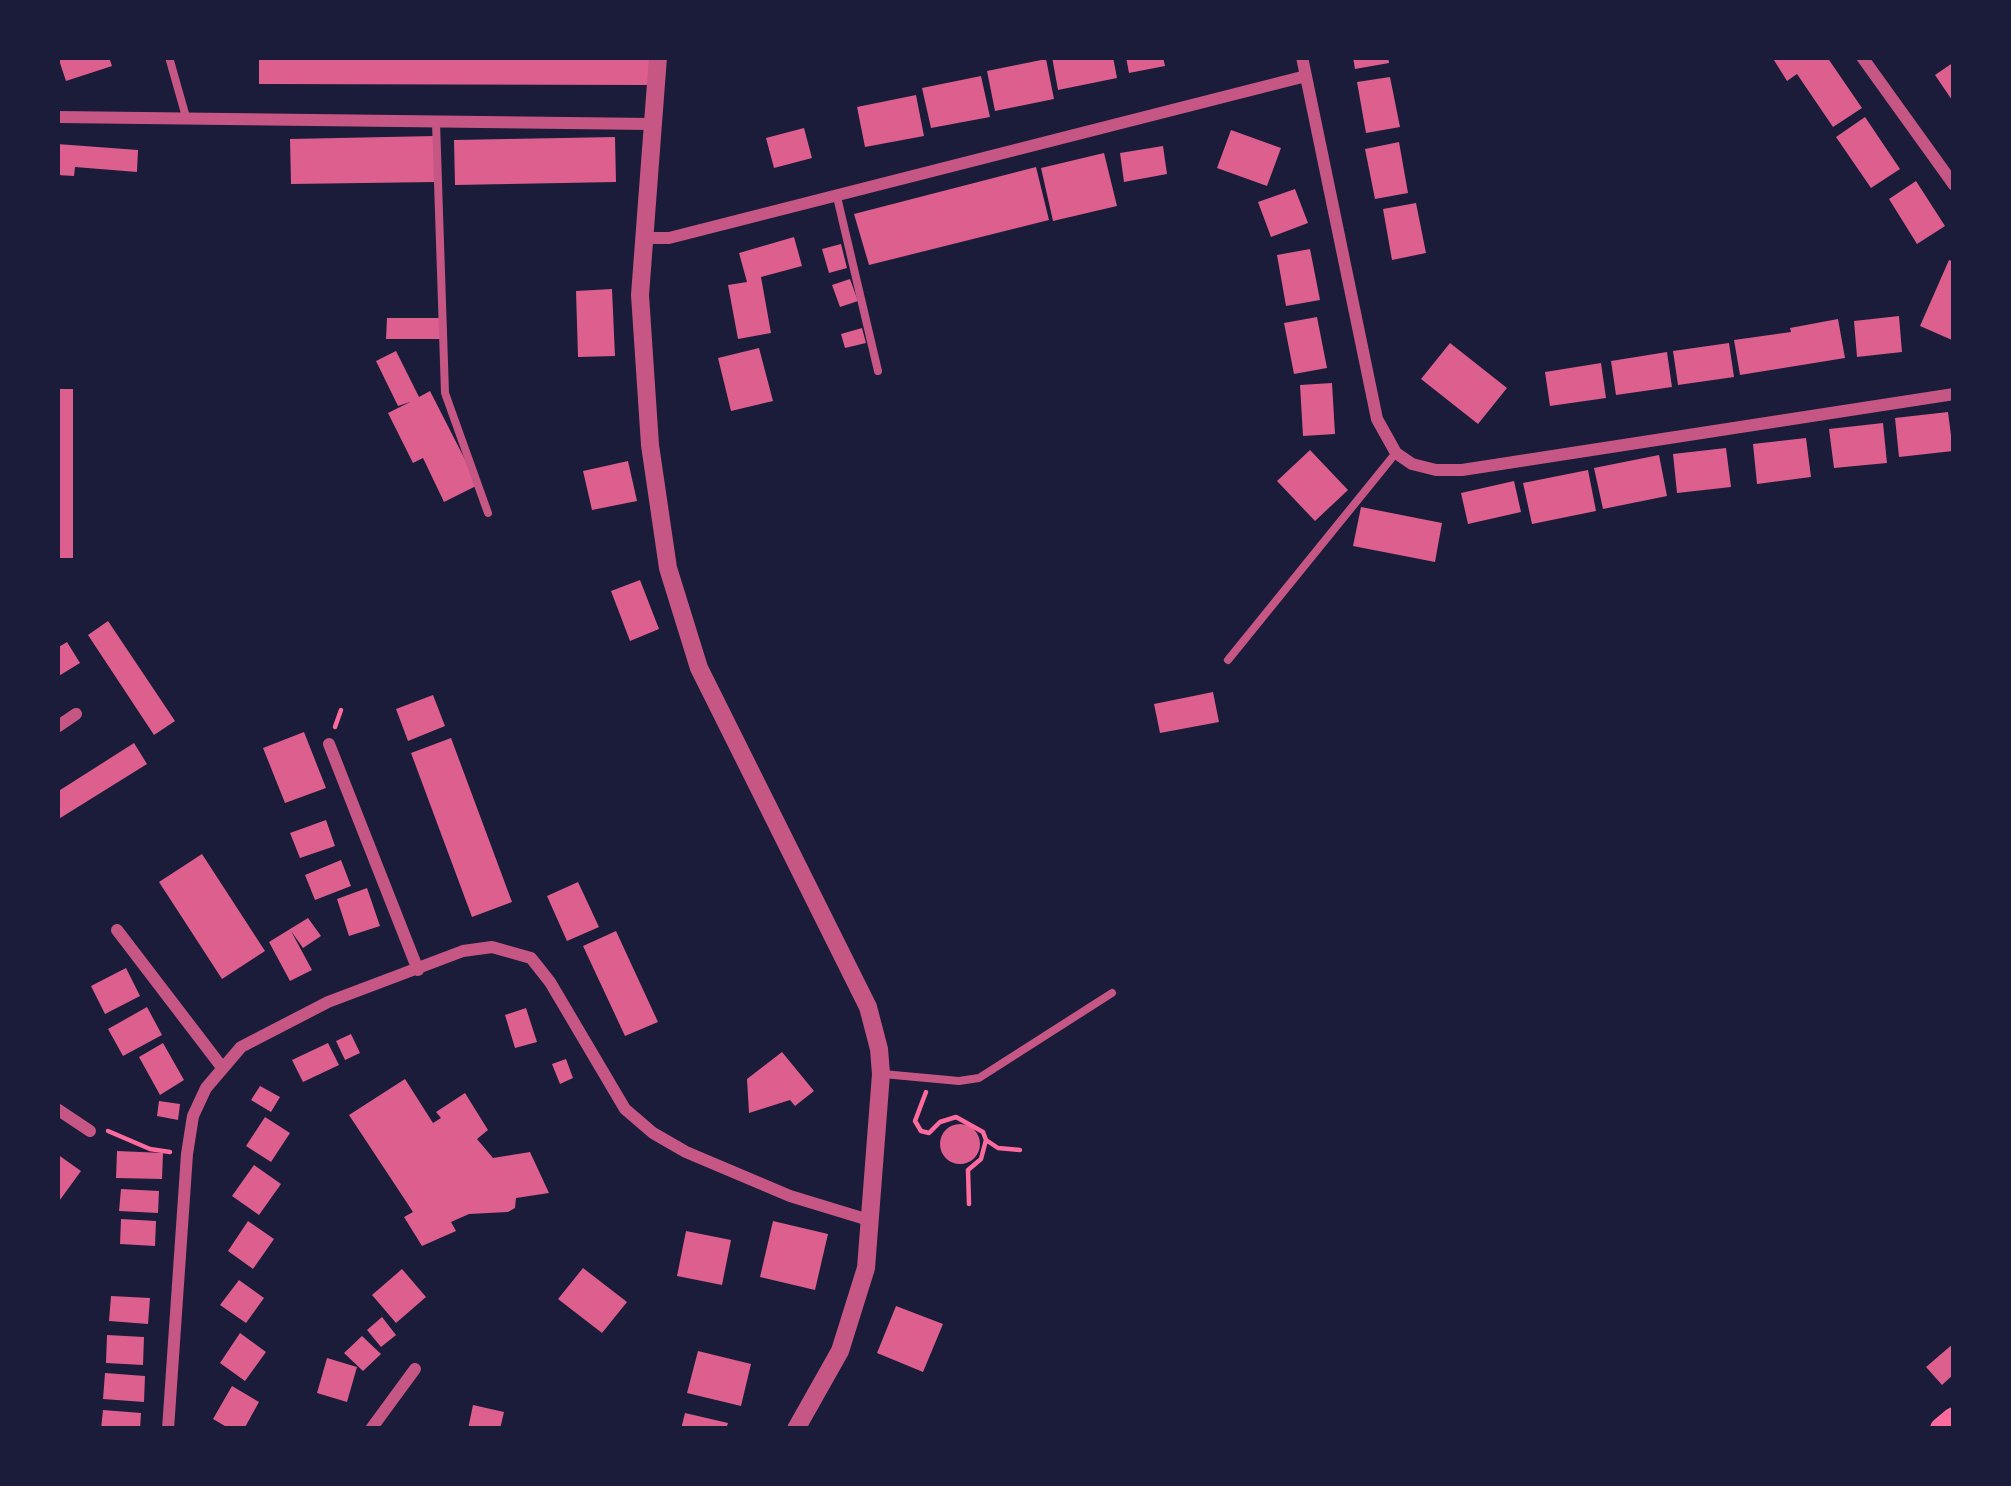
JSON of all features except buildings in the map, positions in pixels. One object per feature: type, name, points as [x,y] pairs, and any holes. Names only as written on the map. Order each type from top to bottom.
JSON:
[{"type":"main road","points":[[1942,1429],[1954,1419]]},
{"type":"street","points":[[658,57],[641,238],[643,363],[656,506],[668,568],[699,668],[868,1006],[881,1074],[872,1220],[856,1308],[840,1351],[796,1429]]},
{"type":"street","points":[[1302,57],[1377,419],[1396,453],[1412,464],[1462,470],[1954,394]]},
{"type":"street","points":[[1862,57],[1954,185]]},
{"type":"street","points":[[641,238],[669,238],[1306,76]]},
{"type":"street","points":[[57,117],[652,124]]},
{"type":"street","points":[[57,727],[76,714]]},
{"type":"street","points":[[329,744],[418,970]]},
{"type":"street","points":[[117,930],[221,1066]]},
{"type":"street","points":[[168,1429],[190,1135],[193,1116],[221,1066],[241,1047],[328,1002],[463,951],[491,947],[531,958],[625,1109],[653,1133],[790,1196],[872,1220]]},
{"type":"street","points":[[57,1109],[90,1132]]},
{"type":"street","points":[[371,1429],[415,1369]]},
{"type":"lane","points":[[169,57],[186,119]]},
{"type":"lane","points":[[436,122],[446,393],[488,514]]},
{"type":"lane","points":[[837,197],[878,371]]},
{"type":"lane","points":[[1228,660],[1396,453]]},
{"type":"lane","points":[[881,1074],[959,1081],[979,1078],[1112,993]]},
{"type":"path","points":[[920,1078],[928,1088],[915,1121],[922,1131],[956,1117],[983,1132],[981,1159],[968,1170],[968,1204]]},
{"type":"path","points":[[940,1122],[946,1129]]},
{"type":"path","points":[[90,1132],[111,1131],[166,1151]]},
{"type":"path","points":[[986,1140],[998,1148],[1020,1150]]}]
